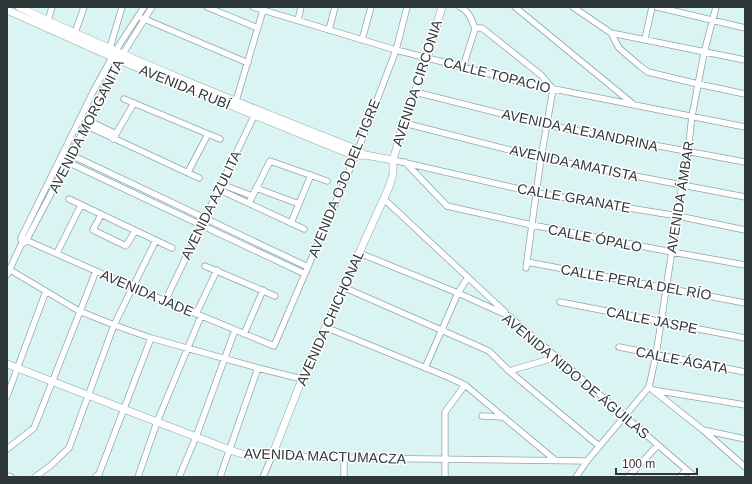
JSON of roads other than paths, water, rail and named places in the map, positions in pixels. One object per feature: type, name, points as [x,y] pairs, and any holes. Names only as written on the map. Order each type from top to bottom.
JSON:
[{"type":"street","name":"AVENIDA RUBÍ","points":[[19,7],[47,24],[256,113],[356,153],[404,162]]},
{"type":"street","points":[[47,24],[52,7]]},
{"type":"street","points":[[75,33],[84,7]]},
{"type":"street","points":[[115,54],[122,7]]},
{"type":"street","name":"AVENIDA MORGANITA","points":[[23,241],[80,120],[115,54],[144,7]]},
{"type":"street","name":"AVENIDA MORGANITA","points":[[7,275],[8,268],[71,156],[87,123],[115,54],[152,7]]},
{"type":"street","points":[[208,7],[258,28]]},
{"type":"street","name":"CALLE TOPACIO","points":[[253,7],[264,8],[362,40],[463,68],[553,89],[745,127]]},
{"type":"street","points":[[298,20],[301,7]]},
{"type":"street","points":[[329,30],[335,7]]},
{"type":"street","points":[[362,40],[371,7]]},
{"type":"street","name":"AVENIDA OJO DEL TIGRE","points":[[274,346],[356,153],[396,50],[407,7]]},
{"type":"street","name":"AVENIDA CIRCONIA","points":[[393,160],[404,123],[427,58],[442,7]]},
{"type":"street","points":[[460,7],[471,16],[475,29],[463,68]]},
{"type":"street","points":[[515,7],[635,106]]},
{"type":"street","points":[[573,7],[611,33],[745,60]]},
{"type":"street","points":[[645,40],[652,7]]},
{"type":"street","points":[[657,7],[745,28]]},
{"type":"street","name":"AVENIDA ÁMBAR","points":[[651,389],[688,151],[692,116],[704,52],[716,7]]},
{"type":"street","points":[[236,101],[264,8]]},
{"type":"street","name":"AVENIDA RUBÍ","points":[[7,10],[75,33],[115,54]]},
{"type":"street","points":[[138,16],[248,62]]},
{"type":"street","points":[[475,29],[482,28],[541,75],[553,89],[546,125],[532,226]]},
{"type":"street","points":[[611,33],[619,48],[648,72],[745,94]]},
{"type":"street","name":"AVENIDA RUBÍ","points":[[181,82],[236,101],[256,113]]},
{"type":"street","name":"AVENIDA ALEJANDRINA","points":[[415,92],[546,125],[745,162]]},
{"type":"street","points":[[124,99],[220,139]]},
{"type":"street","points":[[114,136],[134,103]]},
{"type":"street","name":"AVENIDA AZULITA","points":[[165,301],[256,113]]},
{"type":"street","points":[[80,120],[199,178]]},
{"type":"street","name":"AVENIDA AMATISTA","points":[[404,123],[541,158],[745,196]]},
{"type":"street","points":[[188,172],[208,134]]},
{"type":"street","points":[[65,152],[308,267]]},
{"type":"street","points":[[61,159],[304,274]]},
{"type":"street","name":"AVENIDA CHICHONAL","points":[[263,477],[302,379],[384,199],[393,174],[393,160]]},
{"type":"street","points":[[249,203],[270,161],[327,181]]},
{"type":"street","name":"CALLE GRANATE","points":[[404,162],[537,193],[678,216],[745,230]]},
{"type":"street","name":"CALLE ÓPALO","points":[[404,162],[447,206],[532,226],[745,265]]},
{"type":"street","points":[[291,223],[311,175]]},
{"type":"street","points":[[133,194],[136,186]]},
{"type":"street","points":[[220,187],[252,196]]},
{"type":"street","points":[[220,187],[249,203],[304,229]]},
{"type":"street","points":[[256,188],[299,204]]},
{"type":"street","points":[[69,199],[172,248]]},
{"type":"street","points":[[384,199],[509,316]]},
{"type":"street","points":[[57,253],[81,205]]},
{"type":"street","points":[[101,214],[93,230],[126,246],[135,231]]},
{"type":"street","name":"CALLE PERLA DEL RÍO","points":[[532,226],[526,266],[666,287],[745,302]]},
{"type":"street","points":[[35,477],[50,466],[69,448],[114,325],[156,240]]},
{"type":"street","name":"AVENIDA JADE","points":[[23,241],[57,253],[132,287],[274,346]]},
{"type":"street","name":"AVENIDA NIDO DE ÁGUILAS","points":[[359,253],[458,293],[509,316],[657,446],[695,477]]},
{"type":"street","points":[[205,266],[275,296]]},
{"type":"street","points":[[8,268],[79,311],[114,325],[151,338],[302,379]]},
{"type":"street","points":[[138,477],[157,422],[188,347],[217,270]]},
{"type":"street","points":[[7,449],[34,428],[96,271]]},
{"type":"street","points":[[425,368],[458,293],[468,277]]},
{"type":"street","points":[[344,287],[489,351],[509,371],[599,446]]},
{"type":"street","points":[[244,334],[263,290]]},
{"type":"street","points":[[7,396],[46,291]]},
{"type":"street","name":"CALLE JASPE","points":[[560,302],[745,338]]},
{"type":"street","points":[[325,327],[465,385],[555,460]]},
{"type":"street","points":[[179,477],[196,437],[235,330]]},
{"type":"street","points":[[95,477],[99,474],[151,338]]},
{"type":"street","name":"CALLE ÁGATA","points":[[619,347],[745,372]]},
{"type":"street","points":[[509,371],[557,357]]},
{"type":"street","name":"AVENIDA MACTUMACZA","points":[[7,364],[242,454],[344,458],[587,461]]},
{"type":"street","points":[[220,477],[258,368]]},
{"type":"street","points":[[445,477],[445,412],[465,385]]},
{"type":"street","points":[[651,389],[745,405]]},
{"type":"street","points":[[576,477],[599,446],[651,389]]},
{"type":"street","points":[[651,389],[703,430],[745,467]]},
{"type":"street","points":[[482,416],[504,417]]},
{"type":"street","points":[[703,430],[745,439]]},
{"type":"street","points":[[628,477],[657,446]]},
{"type":"street","points":[[344,458],[344,477]]},
{"type":"street","points":[[680,477],[686,470]]},
{"type":"street","points":[[7,476],[11,477]]}]
